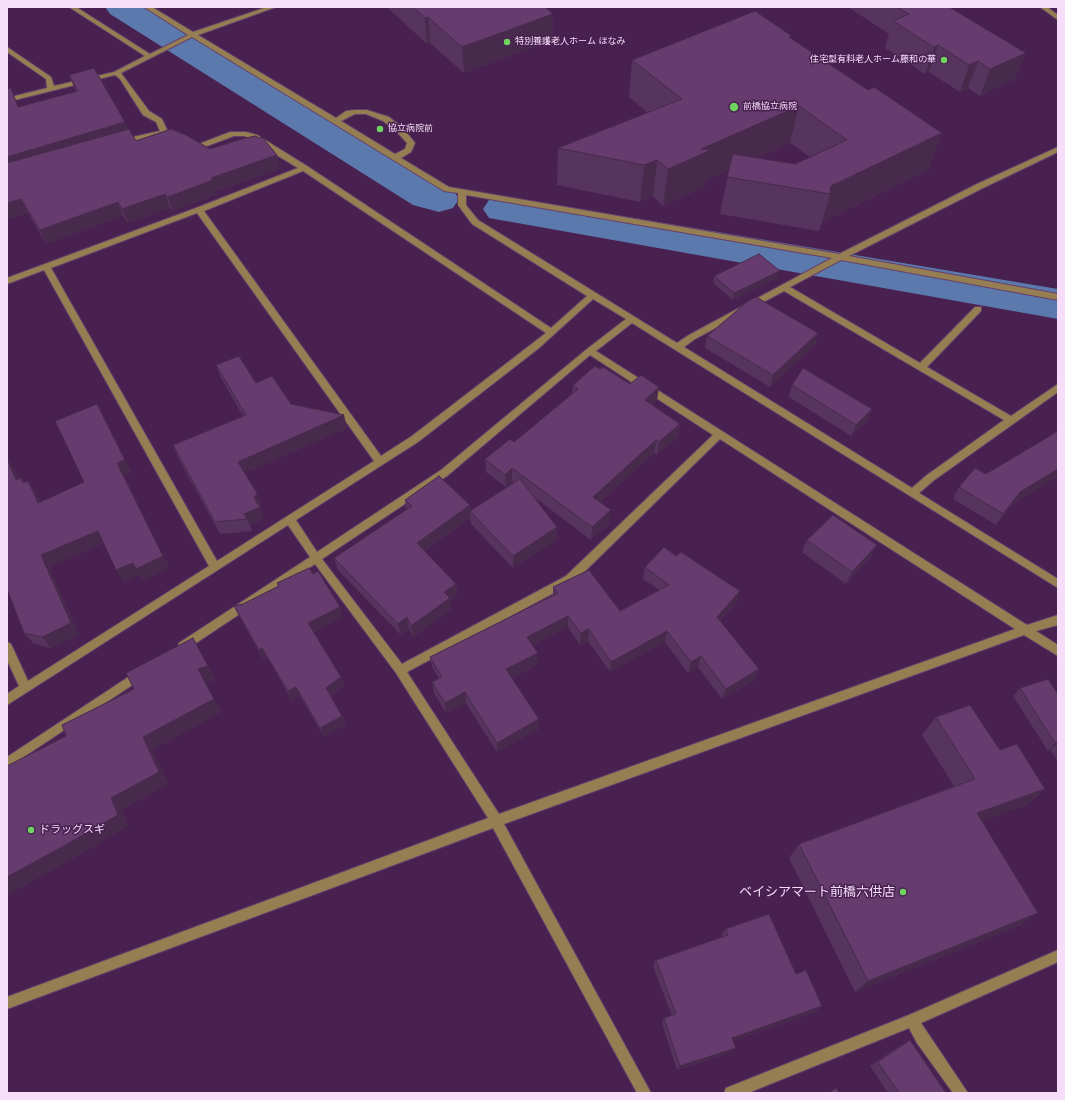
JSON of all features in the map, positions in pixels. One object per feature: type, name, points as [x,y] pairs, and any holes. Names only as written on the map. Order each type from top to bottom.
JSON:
[{"type":"street","points":[[72,7],[149,56]]},
{"type":"street","points":[[147,7],[189,36],[335,122],[402,154],[447,189],[462,193],[491,195],[1058,297]]},
{"type":"street","points":[[7,100],[116,73],[189,36],[273,7]]},
{"type":"street","points":[[1043,7],[1058,18]]},
{"type":"street","points":[[7,49],[49,78],[51,89]]},
{"type":"street","points":[[116,73],[122,78],[146,113],[159,121],[164,133]]},
{"type":"street","points":[[335,122],[346,115],[367,112],[386,119],[399,128],[410,140],[411,145],[402,154]]},
{"type":"street","points":[[113,145],[143,136],[164,133],[174,136],[188,144],[199,147],[226,136],[246,134],[254,137],[304,168],[551,332]]},
{"type":"street","points":[[678,347],[692,337],[839,258],[980,186],[1058,149]]},
{"type":"street","points":[[7,281],[199,210],[304,168]]},
{"type":"street","points":[[462,193],[462,205],[475,222],[1058,584]]},
{"type":"street","points":[[199,210],[380,462]]},
{"type":"street","points":[[46,266],[215,568]]},
{"type":"street","points":[[784,288],[1011,420]]},
{"type":"street","points":[[7,700],[415,439],[536,346],[593,295]]},
{"type":"street","points":[[921,367],[978,309]]},
{"type":"street","points":[[171,654],[444,473],[632,319]]},
{"type":"street","points":[[590,352],[1058,651]]},
{"type":"street","points":[[913,493],[930,478],[1058,387]]},
{"type":"street","points":[[400,670],[570,579],[720,434]]},
{"type":"street","points":[[290,520],[316,558],[400,670],[496,821],[644,1093]]},
{"type":"street","points":[[7,1003],[496,821],[1026,630],[1058,620]]},
{"type":"street","points":[[7,647],[19,677],[26,688]]},
{"type":"street","points":[[7,763],[152,667]]},
{"type":"street","points":[[730,1093],[912,1020],[1058,956]]},
{"type":"street","points":[[912,1020],[922,1038],[960,1093]]},
{"type":"building","points":[[413,7],[545,7],[553,14],[462,47],[428,17],[425,18]]},
{"type":"building","points":[[897,7],[949,7],[1026,53],[990,69],[978,61],[969,65],[938,45],[934,47],[893,21],[909,14]]},
{"type":"building","points":[[755,11],[792,36],[789,37],[868,90],[874,87],[942,133],[831,186],[830,194],[727,177],[733,154],[795,164],[847,140],[799,106],[701,149],[711,150],[668,169],[657,160],[644,165],[558,148],[682,99],[632,60]]},
{"type":"building","points":[[94,68],[125,122],[7,157],[7,89],[11,88],[18,107],[78,91],[69,75]]},
{"type":"building","points":[[129,129],[136,141],[171,129],[186,135],[210,149],[245,138],[256,136],[259,138],[262,137],[277,155],[211,178],[213,180],[168,197],[165,194],[122,209],[118,202],[40,230],[21,199],[7,203],[7,163]]},
{"type":"building","points":[[759,254],[780,271],[734,293],[714,276]]},
{"type":"building","points":[[756,297],[818,333],[773,375],[707,336],[748,301]]},
{"type":"building","points":[[239,356],[256,383],[272,376],[291,404],[344,415],[238,462],[257,493],[254,498],[260,507],[244,514],[247,519],[215,522],[173,445],[246,415],[216,365]]},
{"type":"building","points":[[595,366],[600,369],[603,367],[630,384],[641,375],[659,387],[645,400],[680,424],[659,442],[656,440],[593,497],[611,510],[592,527],[512,468],[505,475],[485,459],[510,439],[514,442],[578,389],[573,385]]},
{"type":"building","points":[[803,368],[872,409],[856,425],[792,385]]},
{"type":"building","points":[[97,404],[125,460],[117,463],[163,556],[136,569],[133,563],[116,570],[98,531],[41,555],[71,623],[42,637],[24,633],[7,589],[7,459],[16,480],[21,478],[23,483],[28,481],[38,503],[84,482],[55,421]]},
{"type":"building","points":[[1058,431],[1058,469],[1020,492],[1003,514],[959,487],[975,468],[986,474]]},
{"type":"building","points":[[439,476],[470,505],[417,543],[456,584],[444,592],[450,598],[411,626],[407,617],[398,624],[334,558],[412,506],[405,500]]},
{"type":"building","points":[[520,479],[557,527],[513,556],[470,511]]},
{"type":"building","points":[[833,515],[877,545],[852,572],[807,540]]},
{"type":"building","points":[[664,547],[676,556],[681,552],[740,591],[717,617],[759,669],[726,689],[701,656],[691,662],[667,631],[611,662],[589,629],[581,633],[568,616],[527,637],[538,653],[506,669],[539,719],[497,743],[465,692],[445,703],[432,682],[442,677],[430,657],[558,593],[553,587],[589,570],[620,611],[669,585],[645,567]]},
{"type":"building","points":[[309,568],[313,574],[318,571],[340,607],[308,623],[341,677],[326,688],[342,716],[320,728],[296,687],[288,691],[262,648],[259,650],[234,606],[243,604],[279,586],[277,583]]},
{"type":"building","points":[[193,638],[208,666],[198,669],[214,699],[143,737],[159,772],[111,798],[118,815],[7,877],[7,766],[66,736],[62,725],[134,689],[126,673]]},
{"type":"building","points":[[1048,679],[1058,694],[1058,743],[1055,743],[1020,688]]},
{"type":"building","name":"ベイシアマート前橋六供店","points":[[970,705],[1000,750],[1017,744],[1045,789],[977,813],[1038,913],[868,981],[799,844],[975,779],[936,717]]},
{"type":"building","points":[[769,914],[796,974],[806,970],[822,1006],[732,1038],[736,1048],[680,1066],[664,1018],[676,1014],[656,960],[728,935],[725,929]]},
{"type":"building","points":[[910,1040],[946,1093],[899,1093],[878,1062]]},
{"type":"building","points":[[836,1088],[839,1093],[829,1093]]},
{"type":"waterway","points":[[122,7],[427,196],[439,199]]},
{"type":"waterway","points":[[503,209],[1058,304]]},
{"type":"place","name":"特別養護老人ホーム ほなみ","points":[[507,42]]},
{"type":"place","name":"住宅型有料老人ホーム藤和の華","points":[[944,60]]},
{"type":"place","name":"前橋協立病院","points":[[734,107]]},
{"type":"place","name":"協立病院前","points":[[380,129]]},
{"type":"place","name":"ドラッグスギ","points":[[31,830]]},
{"type":"place","name":"ベイシアマート前橋六供店","points":[[903,892]]}]
